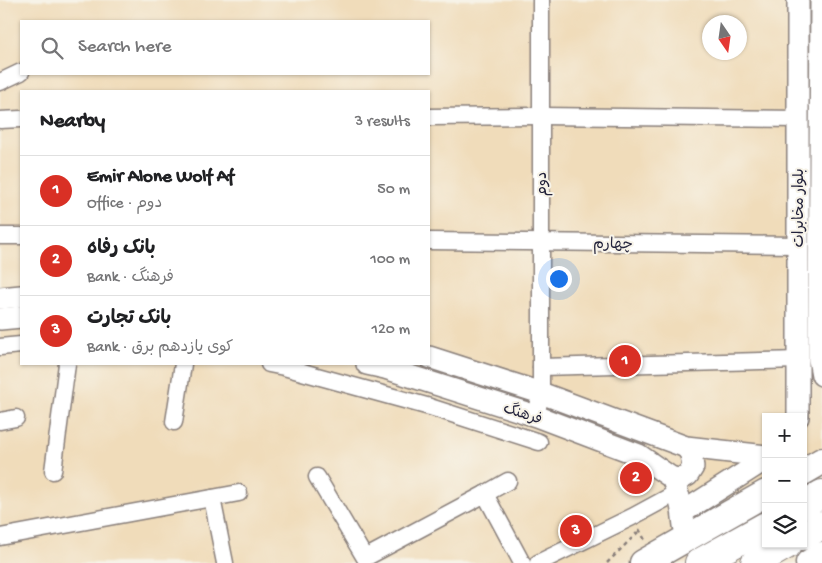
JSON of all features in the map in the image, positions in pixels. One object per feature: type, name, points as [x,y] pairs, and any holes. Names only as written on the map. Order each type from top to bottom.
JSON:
[{"type":"highway","points":[[806,503],[822,494]]},
{"type":"highway","points":[[807,534],[822,525]]},
{"type":"highway","points":[[700,563],[762,528]]},
{"type":"highway","points":[[755,563],[781,548]]},
{"type":"main road","points":[[807,469],[822,460]]},
{"type":"main road","points":[[657,555],[762,495]]},
{"type":"main road","points":[[809,563],[822,555]]},
{"type":"street","name":"دوم","points":[[536,416],[541,393],[541,0]]},
{"type":"street","name":"بلوار مخابرات","points":[[798,0],[798,413]]},
{"type":"street","name":"بلوار مخابرات","points":[[820,355],[821,0]]},
{"type":"street","points":[[0,82],[20,72]]},
{"type":"street","points":[[430,117],[541,116],[798,119]]},
{"type":"street","points":[[0,120],[20,120]]},
{"type":"street","points":[[0,236],[20,236]]},
{"type":"street","name":"چهارم","points":[[430,241],[798,245]]},
{"type":"street","points":[[0,298],[20,296]]},
{"type":"street","points":[[0,319],[20,317]]},
{"type":"street","points":[[0,347],[20,345]]},
{"type":"street","points":[[541,367],[798,360],[820,355]]},
{"type":"street","name":"فرهنگ","points":[[430,357],[541,393],[686,447],[762,456]]},
{"type":"street","points":[[52,471],[67,365]]},
{"type":"street","points":[[174,422],[183,365]]},
{"type":"street","points":[[274,365],[430,407],[539,442]]},
{"type":"street","name":"فرهنگ","points":[[372,365],[536,416],[639,455],[678,494]]},
{"type":"street","points":[[657,555],[684,527],[678,494],[681,478],[688,474],[693,467],[691,454],[686,447]]},
{"type":"street","points":[[538,563],[636,524],[678,494],[764,458]]},
{"type":"street","points":[[807,458],[822,460]]},
{"type":"street","points":[[317,477],[365,558],[508,481]]},
{"type":"street","points":[[0,537],[239,493]]},
{"type":"street","points":[[485,494],[522,563]]},
{"type":"street","points":[[212,498],[225,563]]},
{"type":"path","points":[[607,563],[636,524],[657,555]]},
{"type":"place","name":"Emir Alone Wolf Af","points":[[625,361]]},
{"type":"place","name":"بانک رفاه","points":[[636,478]]},
{"type":"place","name":"بانک تجارت","points":[[576,531]]}]
